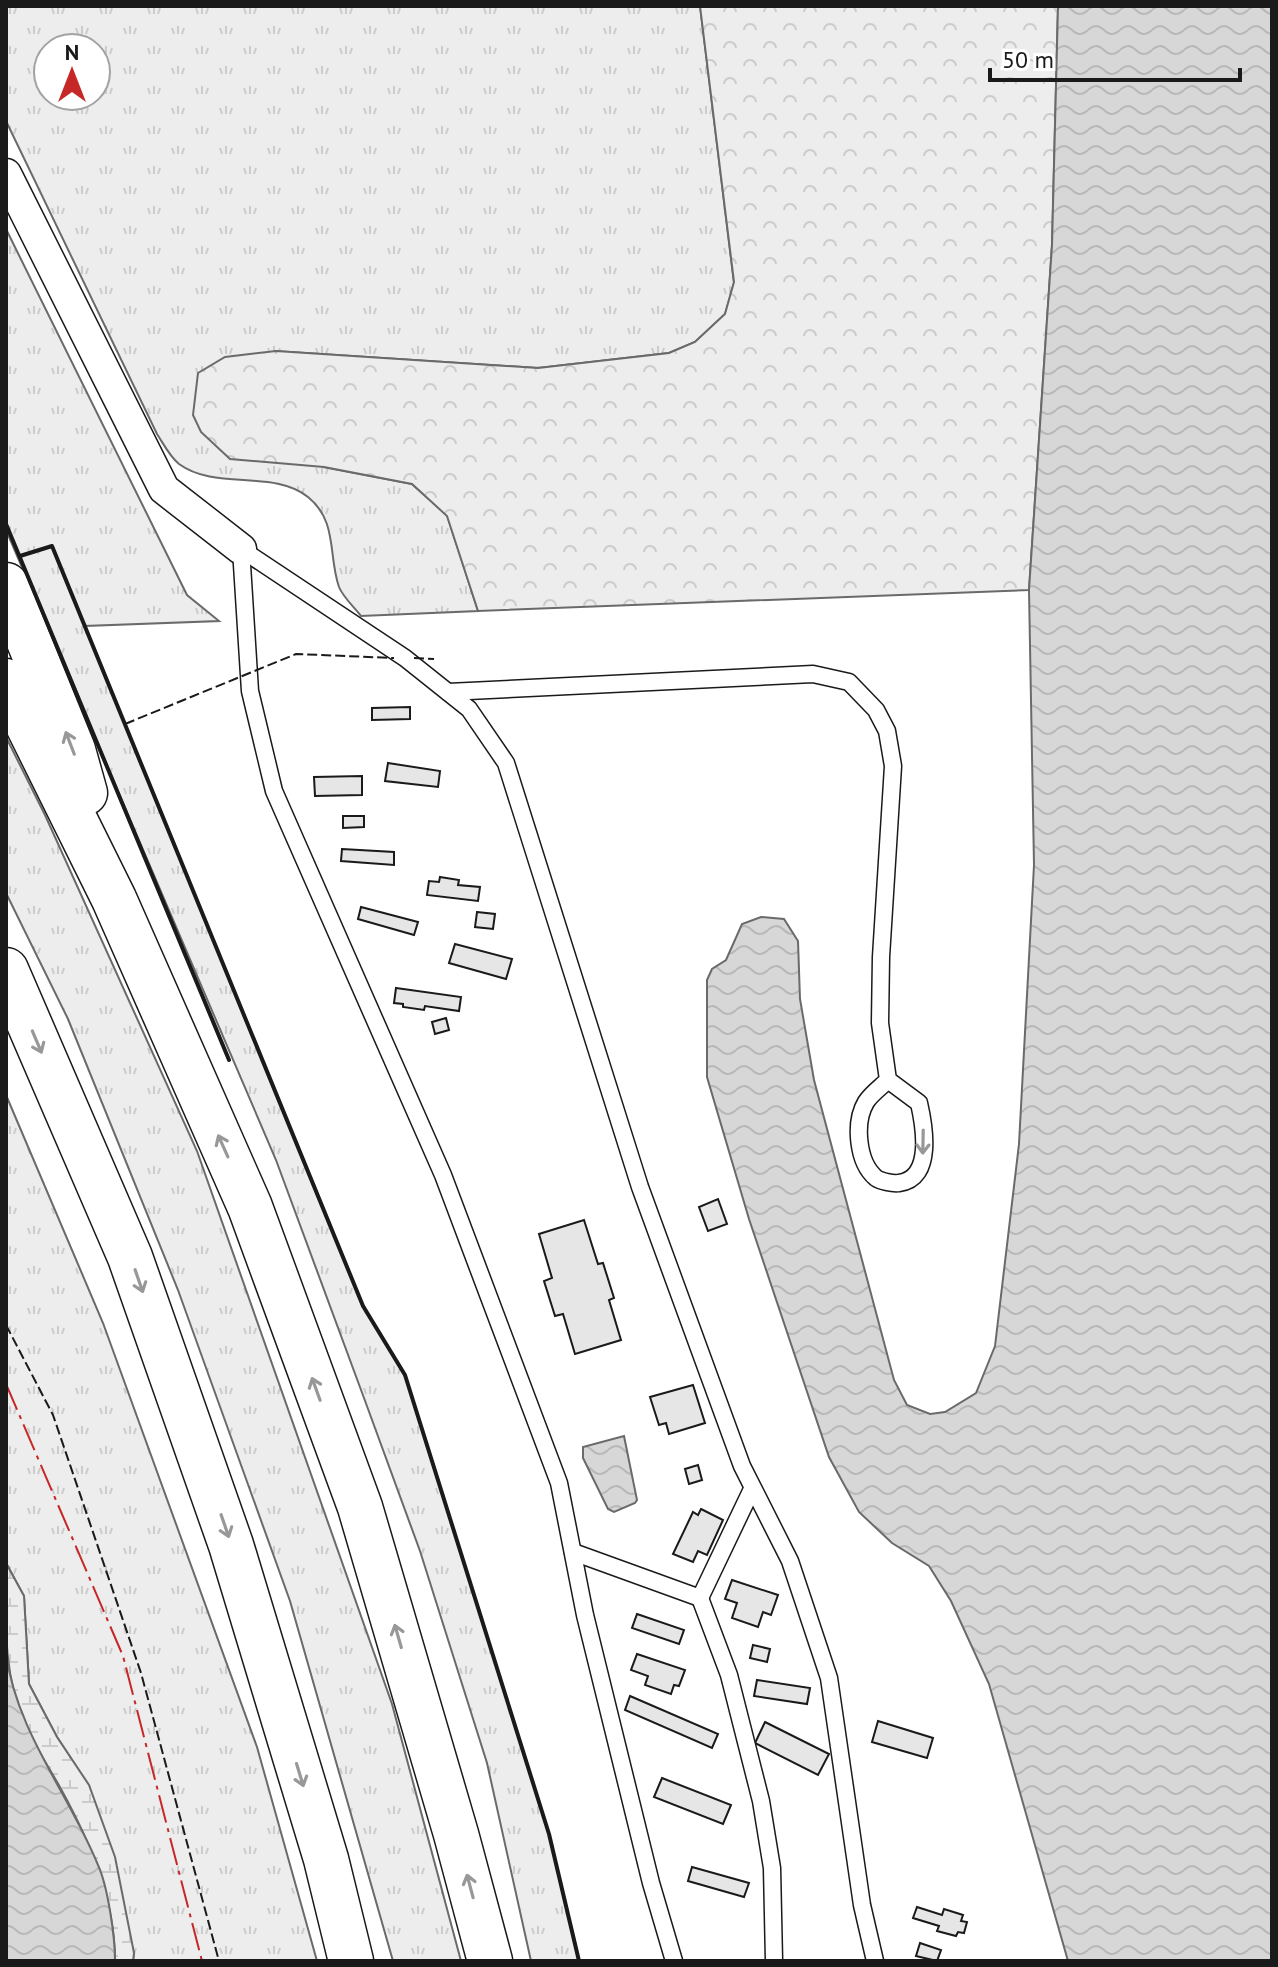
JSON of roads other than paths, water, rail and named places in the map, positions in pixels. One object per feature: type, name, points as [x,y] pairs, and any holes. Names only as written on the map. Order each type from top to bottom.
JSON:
[{"type":"highway","points":[[6,585],[73,750],[114,899]]},
{"type":"highway","points":[[6,681],[114,899],[250,1207],[360,1507],[490,1961]]},
{"type":"highway","points":[[6,970],[130,1257],[231,1545],[326,1859],[351,1961]]},
{"type":"street","points":[[6,174],[164,489],[241,549]]},
{"type":"lane","points":[[241,549],[405,658],[448,692],[469,709],[506,763],[640,1187],[752,1489],[790,1561],[829,1678],[862,1905],[875,1961]]},
{"type":"lane","points":[[241,549],[250,691],[274,791],[443,1175],[559,1483],[585,1615],[651,1883],[674,1961]]},
{"type":"lane","points":[[448,692],[813,674],[849,682],[876,710],[887,731],[893,766],[880,1023],[888,1080],[919,1103],[923,1131],[922,1161],[917,1173],[897,1184],[877,1179],[860,1147],[861,1114],[867,1101],[888,1080]]},
{"type":"lane","points":[[752,1489],[700,1598],[729,1675],[761,1801],[772,1868],[774,1961]]},
{"type":"lane","points":[[573,1552],[700,1598]]},
{"type":"water","points":[[1058,6],[1272,6],[1272,1961],[1068,1961],[989,1684],[951,1601],[929,1566],[892,1543],[859,1512],[829,1457],[749,1219],[707,1077],[707,980],[712,969],[726,960],[742,924],[761,917],[784,919],[798,941],[800,999],[814,1080],[894,1380],[907,1405],[930,1414],[945,1412],[976,1393],[995,1346],[1019,1144],[1034,865],[1029,590],[1052,245]]},
{"type":"water","points":[[624,1436],[637,1500],[614,1512],[608,1509],[583,1458],[583,1447]]},
{"type":"water","points":[[6,1653],[12,1682],[32,1736],[102,1874],[115,1961],[6,1961]]}]
